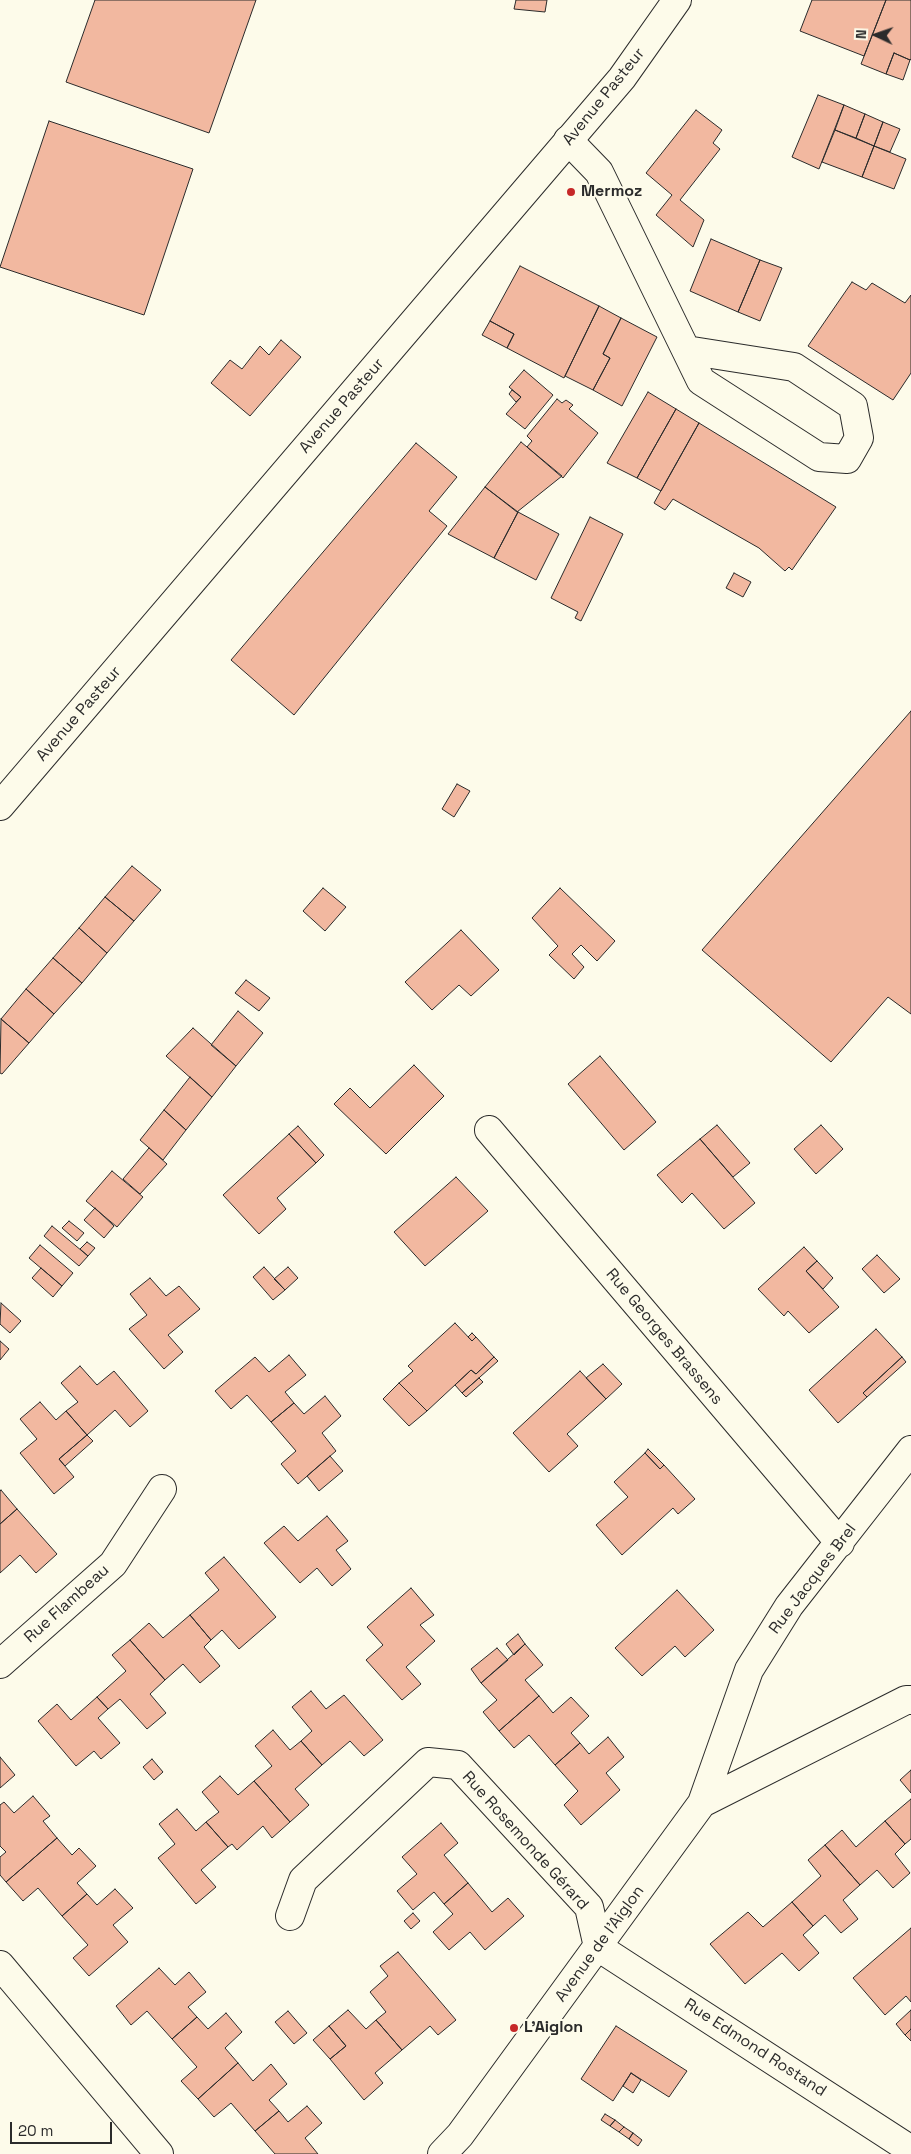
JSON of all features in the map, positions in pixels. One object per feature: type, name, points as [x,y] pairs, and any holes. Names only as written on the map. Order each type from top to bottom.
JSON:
[{"type":"street","name":"Avenue Pasteur","points":[[0,806],[622,78],[677,0]]},
{"type":"street","points":[[568,140],[599,172],[701,382],[819,458],[847,459],[859,438],[854,406],[794,366],[686,350]]},
{"type":"street","name":"Rue Georges Brassens","points":[[489,1130],[840,1543]]},
{"type":"street","name":"Rue Jacques Brel","points":[[702,1803],[749,1670],[789,1606],[911,1450]]},
{"type":"street","name":"Rue Flambeau","points":[[0,1664],[113,1564],[162,1489]]},
{"type":"street","points":[[702,1803],[906,1700],[911,1700]]},
{"type":"street","name":"Rue Rosemonde Gérard","points":[[290,1916],[303,1880],[428,1762],[458,1765],[589,1907],[598,1947]]},
{"type":"street","name":"Avenue de l'Aiglon","points":[[442,2154],[460,2135],[702,1803]]},
{"type":"street","name":"Rue Edmond Rostand","points":[[598,1947],[911,2150]]},
{"type":"street","points":[[0,1965],[159,2154]]},
{"type":"building","points":[[95,0],[256,0],[209,133],[66,82]]},
{"type":"building","points":[[516,0],[547,0],[545,12],[514,9]]},
{"type":"building","points":[[812,0],[886,0],[864,56],[800,31]]},
{"type":"building","points":[[886,0],[911,0],[911,59],[894,53],[886,74],[861,64]]},
{"type":"building","points":[[894,53],[910,60],[903,80],[886,74]]},
{"type":"building","points":[[818,95],[844,105],[819,169],[792,157]]},
{"type":"building","points":[[844,105],[865,114],[856,138],[835,130]]},
{"type":"building","points":[[696,110],[722,130],[713,143],[720,149],[680,200],[704,220],[693,247],[656,215],[672,195],[646,173]]},
{"type":"building","points":[[865,114],[883,122],[874,146],[856,138]]},
{"type":"building","points":[[49,121],[193,169],[144,315],[0,267]]},
{"type":"building","points":[[883,122],[900,129],[890,152],[874,146]]},
{"type":"building","points":[[835,130],[874,146],[862,177],[822,162]]},
{"type":"building","points":[[874,146],[906,159],[894,189],[862,177]]},
{"type":"building","points":[[711,239],[760,260],[738,312],[690,291]]},
{"type":"building","points":[[760,260],[782,268],[760,321],[738,312]]},
{"type":"building","points":[[520,266],[599,306],[564,378],[507,348],[514,334],[490,321]]},
{"type":"building","points":[[852,282],[866,290],[872,283],[905,303],[911,295],[911,373],[893,400],[808,346]]},
{"type":"building","points":[[599,306],[621,318],[603,354],[610,358],[593,390],[565,376]]},
{"type":"building","points":[[621,318],[657,337],[622,406],[593,390],[610,358],[603,354]]},
{"type":"building","points":[[490,321],[514,334],[507,348],[482,335]]},
{"type":"building","points":[[281,340],[301,357],[250,416],[211,383],[230,360],[242,369],[260,346],[269,355]]},
{"type":"building","points":[[524,370],[553,395],[525,429],[506,414],[521,397],[509,387]]},
{"type":"building","points":[[512,390],[521,397],[516,402],[509,394]]},
{"type":"building","points":[[648,392],[676,409],[637,478],[607,463]]},
{"type":"building","points":[[557,399],[562,403],[566,400],[573,405],[569,409],[598,433],[563,478],[527,447],[532,441],[527,436]]},
{"type":"building","points":[[676,409],[699,423],[661,491],[637,478]]},
{"type":"building","points":[[699,423],[836,507],[792,570],[789,567],[785,571],[759,548],[673,499],[665,510],[654,503]]},
{"type":"building","points":[[521,442],[562,476],[517,512],[485,487]]},
{"type":"building","points":[[416,443],[457,477],[429,511],[447,526],[294,715],[231,660]]},
{"type":"building","points":[[485,487],[518,512],[494,558],[448,534]]},
{"type":"building","points":[[518,512],[559,534],[536,580],[494,558]]},
{"type":"building","points":[[590,517],[623,534],[581,621],[575,618],[578,612],[551,598]]},
{"type":"building","points":[[734,573],[751,582],[743,597],[726,588]]},
{"type":"building","points":[[911,711],[911,1014],[888,997],[831,1062],[702,950]]},
{"type":"building","points":[[457,784],[470,791],[454,817],[442,809]]},
{"type":"building","points":[[132,866],[161,890],[134,921],[105,897]]},
{"type":"building","points":[[323,888],[346,907],[325,931],[303,911]]},
{"type":"building","points":[[560,888],[615,941],[597,961],[581,945],[572,954],[584,967],[574,979],[549,955],[558,946],[532,918]]},
{"type":"building","points":[[105,897],[134,921],[107,953],[79,928]]},
{"type":"building","points":[[79,928],[107,953],[82,983],[53,958]]},
{"type":"building","points":[[461,930],[499,970],[471,996],[459,985],[432,1010],[405,982]]},
{"type":"building","points":[[53,958],[82,983],[54,1014],[26,989]]},
{"type":"building","points":[[246,980],[270,998],[259,1011],[235,993]]},
{"type":"building","points":[[26,989],[54,1014],[29,1043],[1,1019]]},
{"type":"building","points":[[238,1011],[263,1033],[236,1066],[211,1045]]},
{"type":"building","points":[[1,1019],[29,1043],[2,1074],[0,1073]]},
{"type":"building","points":[[193,1028],[236,1066],[212,1097],[166,1056]]},
{"type":"building","points":[[600,1056],[656,1122],[624,1150],[568,1084]]},
{"type":"building","points":[[414,1065],[444,1096],[386,1154],[334,1104],[350,1088],[370,1108]]},
{"type":"building","points":[[190,1077],[212,1097],[186,1130],[164,1110]]},
{"type":"building","points":[[164,1110],[186,1130],[163,1160],[140,1140]]},
{"type":"building","points":[[717,1125],[750,1163],[733,1177],[700,1139]]},
{"type":"building","points":[[821,1125],[843,1149],[816,1174],[794,1149]]},
{"type":"building","points":[[298,1126],[324,1155],[316,1163],[289,1134]]},
{"type":"building","points":[[289,1134],[316,1163],[277,1198],[286,1209],[259,1234],[223,1195]]},
{"type":"building","points":[[700,1139],[755,1203],[724,1229],[692,1193],[682,1203],[657,1175]]},
{"type":"building","points":[[149,1148],[167,1164],[140,1194],[123,1179]]},
{"type":"building","points":[[112,1171],[143,1197],[117,1227],[86,1201]]},
{"type":"building","points":[[456,1177],[488,1211],[425,1266],[394,1232]]},
{"type":"building","points":[[95,1208],[114,1226],[104,1238],[84,1220]]},
{"type":"building","points":[[69,1221],[84,1233],[77,1241],[62,1228]]},
{"type":"building","points":[[52,1226],[88,1256],[79,1266],[44,1236]]},
{"type":"building","points":[[87,1242],[95,1248],[88,1256],[80,1249]]},
{"type":"building","points":[[40,1245],[73,1273],[62,1286],[29,1258]]},
{"type":"building","points":[[804,1247],[817,1261],[806,1271],[839,1307],[809,1333],[788,1311],[784,1316],[758,1289]]},
{"type":"building","points":[[877,1255],[900,1279],[884,1293],[862,1269]]},
{"type":"building","points":[[817,1261],[833,1278],[823,1289],[806,1271]]},
{"type":"building","points":[[264,1267],[285,1290],[273,1300],[253,1277]]},
{"type":"building","points":[[288,1267],[298,1278],[285,1290],[274,1279]]},
{"type":"building","points":[[41,1268],[62,1286],[53,1297],[32,1278]]},
{"type":"building","points":[[150,1278],[166,1296],[179,1286],[200,1309],[168,1335],[183,1352],[164,1369],[129,1329],[147,1315],[130,1294]]},
{"type":"building","points":[[1,1303],[21,1321],[10,1333],[0,1324]]},
{"type":"building","points":[[455,1323],[472,1341],[476,1337],[494,1357],[476,1374],[471,1370],[427,1411],[399,1383],[413,1371],[408,1366]]},
{"type":"building","points":[[876,1329],[902,1357],[863,1393],[867,1397],[838,1423],[809,1390]]},
{"type":"building","points":[[472,1333],[476,1337],[472,1341],[468,1337]]},
{"type":"building","points":[[0,1341],[9,1349],[0,1360]]},
{"type":"building","points":[[289,1355],[306,1375],[285,1392],[294,1403],[271,1422],[247,1395],[231,1409],[215,1391],[255,1357],[269,1372]]},
{"type":"building","points":[[494,1357],[498,1361],[462,1393],[455,1385],[471,1370],[476,1374]]},
{"type":"building","points":[[902,1357],[906,1362],[867,1397],[863,1393]]},
{"type":"building","points":[[603,1364],[622,1384],[606,1399],[586,1378]]},
{"type":"building","points":[[80,1366],[97,1385],[114,1371],[148,1411],[130,1427],[115,1410],[87,1435],[66,1411],[78,1402],[61,1383]]},
{"type":"building","points":[[580,1371],[606,1399],[567,1434],[578,1446],[549,1472],[513,1433]]},
{"type":"building","points":[[479,1378],[483,1382],[466,1397],[462,1393]]},
{"type":"building","points":[[399,1383],[427,1411],[409,1426],[383,1399]]},
{"type":"building","points":[[325,1396],[341,1416],[322,1433],[336,1451],[298,1484],[281,1464],[296,1451],[271,1422],[294,1403],[304,1414]]},
{"type":"building","points":[[40,1402],[56,1420],[66,1411],[87,1435],[59,1459],[74,1477],[54,1494],[20,1453],[37,1439],[20,1419]]},
{"type":"building","points":[[87,1435],[93,1441],[65,1466],[59,1459]]},
{"type":"building","points":[[648,1449],[664,1465],[660,1469],[645,1453]]},
{"type":"building","points":[[645,1453],[660,1469],[664,1465],[695,1499],[678,1514],[673,1508],[622,1555],[596,1525],[628,1497],[614,1482]]},
{"type":"building","points":[[330,1456],[343,1471],[319,1491],[307,1476]]},
{"type":"building","points":[[0,1491],[17,1509],[0,1524]]},
{"type":"building","points":[[17,1509],[57,1554],[36,1573],[20,1555],[0,1573],[0,1524]]},
{"type":"building","points":[[327,1516],[348,1541],[336,1550],[351,1569],[332,1586],[317,1568],[300,1583],[264,1543],[284,1526],[298,1541]]},
{"type":"building","points":[[224,1557],[276,1617],[239,1649],[222,1630],[211,1640],[190,1615],[219,1590],[205,1573]]},
{"type":"building","points":[[411,1588],[434,1615],[420,1625],[435,1641],[406,1667],[421,1684],[402,1700],[366,1660],[383,1645],[367,1627]]},
{"type":"building","points":[[677,1590],[714,1630],[685,1657],[675,1646],[642,1676],[615,1648]]},
{"type":"building","points":[[190,1615],[211,1640],[204,1647],[220,1666],[200,1683],[183,1664],[165,1680],[130,1640],[149,1623],[163,1638]]},
{"type":"building","points":[[518,1634],[525,1644],[514,1655],[506,1644]]},
{"type":"building","points":[[130,1640],[165,1680],[150,1694],[166,1713],[147,1729],[120,1699],[108,1709],[97,1697],[126,1671],[112,1655]]},
{"type":"building","points":[[525,1644],[543,1665],[525,1680],[539,1696],[499,1731],[483,1712],[497,1700],[481,1683]]},
{"type":"building","points":[[497,1648],[508,1660],[481,1683],[471,1669]]},
{"type":"building","points":[[311,1691],[326,1709],[344,1695],[383,1740],[364,1756],[350,1741],[322,1765],[301,1741],[312,1731],[292,1707]]},
{"type":"building","points":[[539,1696],[553,1713],[571,1697],[589,1716],[571,1733],[580,1743],[555,1765],[529,1735],[514,1748],[499,1731]]},
{"type":"building","points":[[97,1697],[108,1709],[98,1718],[120,1743],[101,1759],[94,1751],[76,1766],[38,1721],[57,1704],[71,1720]]},
{"type":"building","points":[[273,1730],[290,1750],[301,1741],[322,1765],[295,1789],[309,1805],[290,1822],[254,1781],[272,1766],[255,1746]]},
{"type":"building","points":[[608,1737],[624,1757],[606,1773],[620,1790],[581,1825],[564,1805],[578,1791],[555,1765],[580,1743],[589,1754]]},
{"type":"building","points":[[0,1757],[15,1775],[0,1788]]},
{"type":"building","points":[[152,1759],[163,1772],[154,1780],[143,1767]]},
{"type":"building","points":[[911,1770],[911,1793],[900,1780]]},
{"type":"building","points":[[220,1776],[238,1795],[254,1781],[290,1822],[272,1838],[263,1826],[237,1850],[232,1844],[228,1847],[206,1822],[219,1812],[202,1792]]},
{"type":"building","points":[[33,1796],[50,1816],[43,1821],[57,1838],[6,1882],[0,1875],[0,1857],[6,1852],[0,1846],[0,1805],[4,1802],[14,1813]]},
{"type":"building","points":[[911,1799],[911,1839],[905,1844],[885,1821]]},
{"type":"building","points":[[177,1809],[196,1831],[206,1822],[228,1847],[201,1870],[216,1887],[196,1904],[158,1858],[175,1844],[159,1824]]},
{"type":"building","points":[[885,1821],[905,1844],[895,1854],[910,1873],[893,1888],[877,1870],[860,1885],[825,1845],[842,1830],[856,1847]]},
{"type":"building","points":[[441,1823],[458,1843],[444,1855],[468,1883],[444,1904],[434,1892],[413,1910],[397,1891],[417,1874],[402,1857]]},
{"type":"building","points":[[57,1838],[72,1855],[79,1848],[96,1866],[77,1883],[87,1894],[62,1916],[38,1888],[23,1901],[6,1882]]},
{"type":"building","points":[[825,1845],[860,1885],[843,1900],[858,1919],[841,1933],[825,1915],[813,1926],[792,1902],[821,1876],[808,1860]]},
{"type":"building","points":[[468,1883],[492,1912],[508,1898],[524,1916],[485,1950],[470,1932],[449,1950],[433,1932],[453,1914],[444,1904]]},
{"type":"building","points":[[115,1889],[133,1908],[113,1925],[128,1942],[89,1976],[73,1958],[88,1945],[62,1916],[87,1894],[97,1905]]},
{"type":"building","points":[[792,1902],[813,1926],[803,1935],[819,1953],[799,1971],[782,1953],[745,1984],[710,1944],[748,1912],[763,1927]]},
{"type":"building","points":[[413,1913],[420,1921],[411,1929],[404,1921]]},
{"type":"building","points":[[911,1928],[911,2002],[906,1996],[885,2015],[853,1978]]},
{"type":"building","points":[[398,1952],[456,2020],[438,2035],[430,2026],[402,2050],[376,2020],[386,2012],[370,1992],[388,1976],[380,1966]]},
{"type":"building","points":[[159,1968],[175,1985],[189,1972],[206,1992],[188,2007],[197,2017],[172,2039],[147,2011],[131,2025],[116,2006]]},
{"type":"building","points":[[348,2010],[366,2029],[376,2020],[402,2050],[375,2073],[383,2083],[364,2100],[330,2059],[346,2046],[329,2026]]},
{"type":"building","points":[[911,2010],[911,2029],[905,2035],[896,2024]]},
{"type":"building","points":[[288,2011],[307,2033],[294,2044],[275,2022]]},
{"type":"building","points":[[226,2013],[242,2032],[225,2048],[238,2063],[198,2099],[181,2081],[197,2067],[172,2039],[197,2017],[208,2029]]},
{"type":"building","points":[[329,2026],[346,2046],[330,2059],[313,2040]]},
{"type":"building","points":[[616,2026],[687,2071],[669,2097],[631,2073],[613,2101],[581,2079]]},
{"type":"building","points":[[911,2029],[911,2041],[905,2035]]},
{"type":"building","points":[[238,2063],[253,2081],[271,2064],[287,2084],[269,2100],[279,2111],[255,2131],[231,2103],[214,2117],[198,2099]]},
{"type":"building","points":[[631,2073],[641,2080],[633,2093],[623,2086]]},
{"type":"building","points":[[307,2106],[322,2123],[305,2138],[318,2154],[275,2154],[255,2131],[279,2111],[288,2122]]},
{"type":"building","points":[[605,2114],[615,2120],[610,2126],[601,2120]]},
{"type":"building","points":[[615,2120],[624,2127],[619,2132],[610,2126]]},
{"type":"building","points":[[624,2127],[633,2133],[629,2139],[619,2132]]},
{"type":"building","points":[[633,2133],[642,2140],[638,2146],[629,2139]]},
{"type":"place","name":"Mermoz","points":[[571,192]]},
{"type":"place","name":"L'Aiglon","points":[[514,2028]]}]
